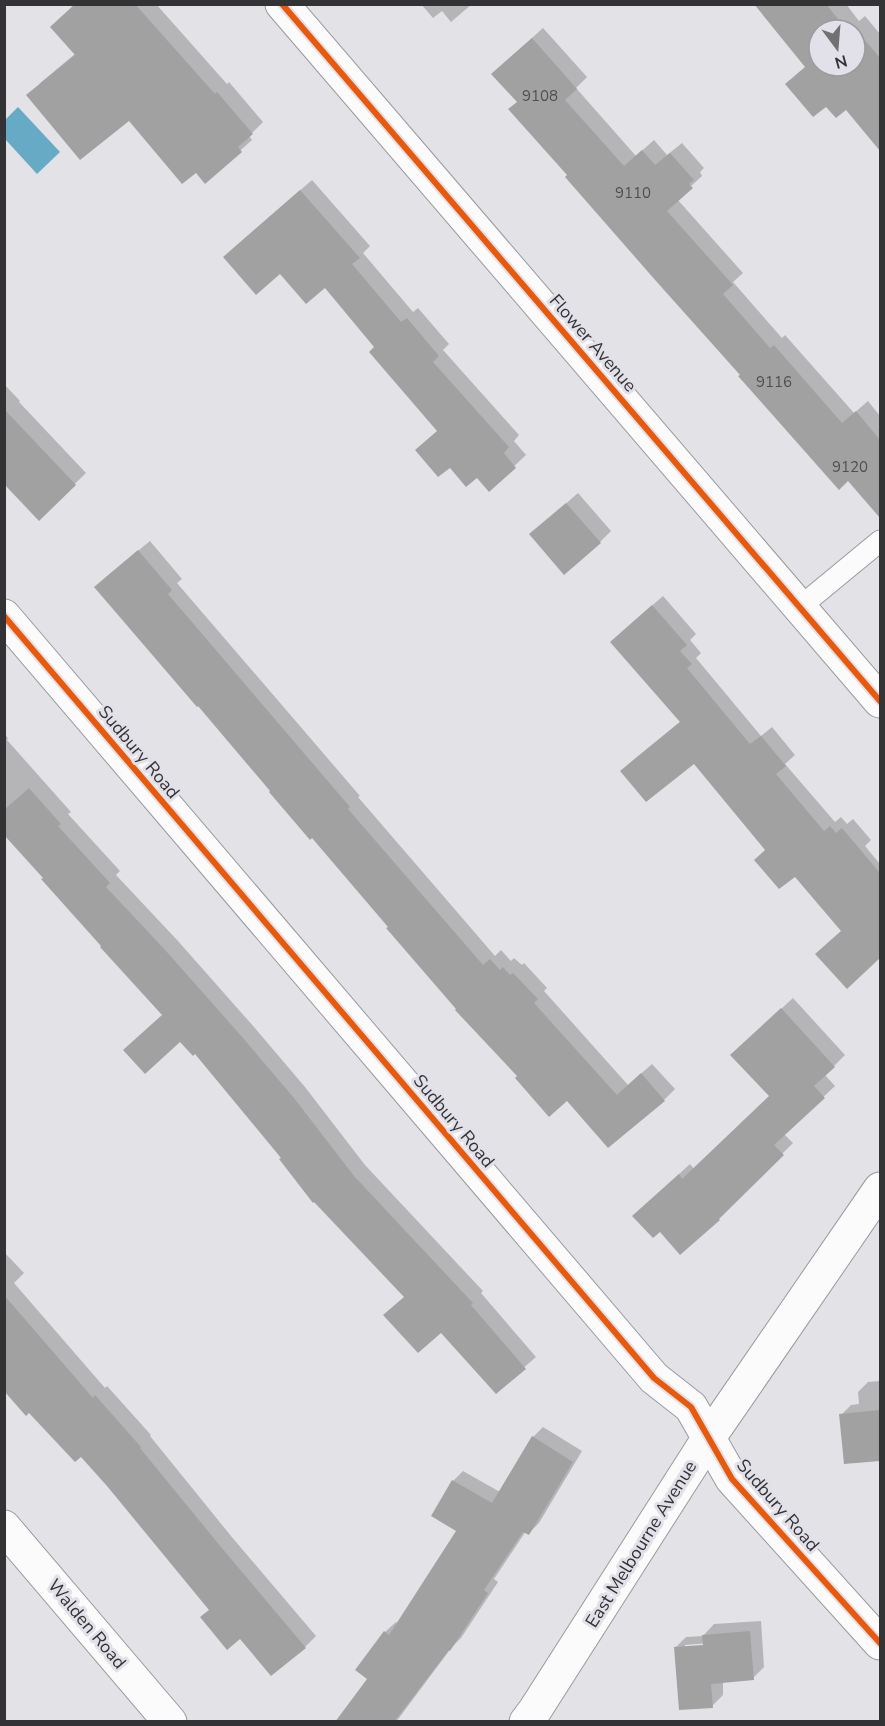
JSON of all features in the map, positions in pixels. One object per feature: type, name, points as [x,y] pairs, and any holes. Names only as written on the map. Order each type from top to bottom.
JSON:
[{"type":"street","name":"Flower Avenue","points":[[282,4],[880,701]]},
{"type":"street","name":"Sudbury Road","points":[[4,616],[654,1378],[691,1407],[732,1479],[880,1643]]},
{"type":"street","name":"East Melbourne Avenue","points":[[526,1722],[708,1439],[880,1189]]},
{"type":"street","name":"Walden Road","points":[[4,1527],[170,1722]]},
{"type":"lane","points":[[800,607],[880,542]]},
{"type":"water","points":[[18,107],[60,152],[37,174],[5,139],[5,120]]},
{"type":"building","points":[[75,4],[135,4],[253,134],[238,147],[242,152],[205,184],[196,173],[182,184],[129,121],[80,160],[26,95],[75,55],[50,27]]},
{"type":"building","points":[[754,4],[826,4],[837,18],[807,18],[807,78],[867,78],[867,43],[880,58],[880,151],[846,110],[836,118],[826,107],[813,117],[785,84],[805,67]]},
{"type":"building","points":[[532,38],[577,89],[565,100],[624,166],[642,150],[655,165],[670,153],[694,180],[689,184],[693,188],[667,211],[733,285],[723,294],[770,348],[774,345],[842,423],[856,411],[880,440],[880,518],[848,481],[839,490],[508,109],[517,102],[491,74]]},
{"type":"building","points":[[300,190],[360,258],[352,264],[401,322],[407,318],[439,356],[433,362],[509,447],[504,453],[516,468],[489,492],[477,478],[466,487],[450,468],[438,477],[415,450],[437,431],[369,352],[374,347],[325,288],[306,304],[280,274],[256,295],[223,257]]},
{"type":"building","points":[[4,409],[76,485],[39,521],[4,484]]},
{"type":"building","points":[[566,503],[601,543],[564,575],[529,534]]},
{"type":"building","points":[[138,550],[172,590],[168,594],[350,807],[348,809],[483,965],[490,959],[500,970],[503,967],[510,975],[513,973],[538,999],[534,1003],[617,1095],[641,1073],[665,1101],[608,1148],[567,1101],[549,1117],[515,1078],[517,1076],[455,1010],[386,928],[388,927],[312,838],[310,840],[198,706],[94,587]]},
{"type":"building","points":[[652,605],[687,645],[680,651],[692,664],[687,668],[750,744],[761,736],[786,766],[776,774],[824,831],[830,826],[836,833],[842,828],[880,873],[880,958],[847,989],[815,954],[841,931],[795,877],[779,889],[754,860],[765,850],[694,764],[646,802],[620,771],[680,722],[610,642]]},
{"type":"building","points":[[29,788],[61,824],[58,826],[110,883],[106,887],[243,1038],[294,1098],[354,1176],[473,1303],[471,1305],[526,1369],[496,1394],[441,1333],[418,1353],[383,1315],[404,1297],[313,1203],[279,1159],[281,1158],[195,1054],[193,1056],[180,1042],[145,1074],[123,1050],[162,1015],[4,835],[4,810]]},
{"type":"building","points":[[781,1008],[835,1067],[814,1086],[825,1098],[774,1145],[784,1155],[720,1220],[680,1255],[660,1232],[653,1238],[632,1216],[679,1174],[682,1179],[769,1096],[730,1055]]},
{"type":"building","points":[[4,1295],[93,1398],[95,1395],[141,1447],[306,1648],[271,1676],[240,1639],[227,1650],[200,1617],[209,1610],[107,1486],[81,1457],[75,1462],[29,1413],[26,1416],[4,1391]]},
{"type":"building","points":[[880,1410],[880,1461],[844,1464],[839,1414]]},
{"type":"building","points":[[532,1436],[573,1462],[529,1535],[523,1532],[484,1590],[488,1593],[450,1651],[394,1722],[335,1722],[367,1679],[355,1670],[384,1631],[389,1635],[456,1531],[431,1516],[452,1480],[492,1503]]},
{"type":"building","points":[[750,1631],[754,1680],[711,1684],[713,1708],[679,1710],[674,1647],[703,1645],[702,1635]]},
{"type":"cycle path","points":[[282,4],[880,701]]},
{"type":"cycle path","points":[[4,616],[654,1378],[691,1407],[732,1479],[880,1643]]}]
